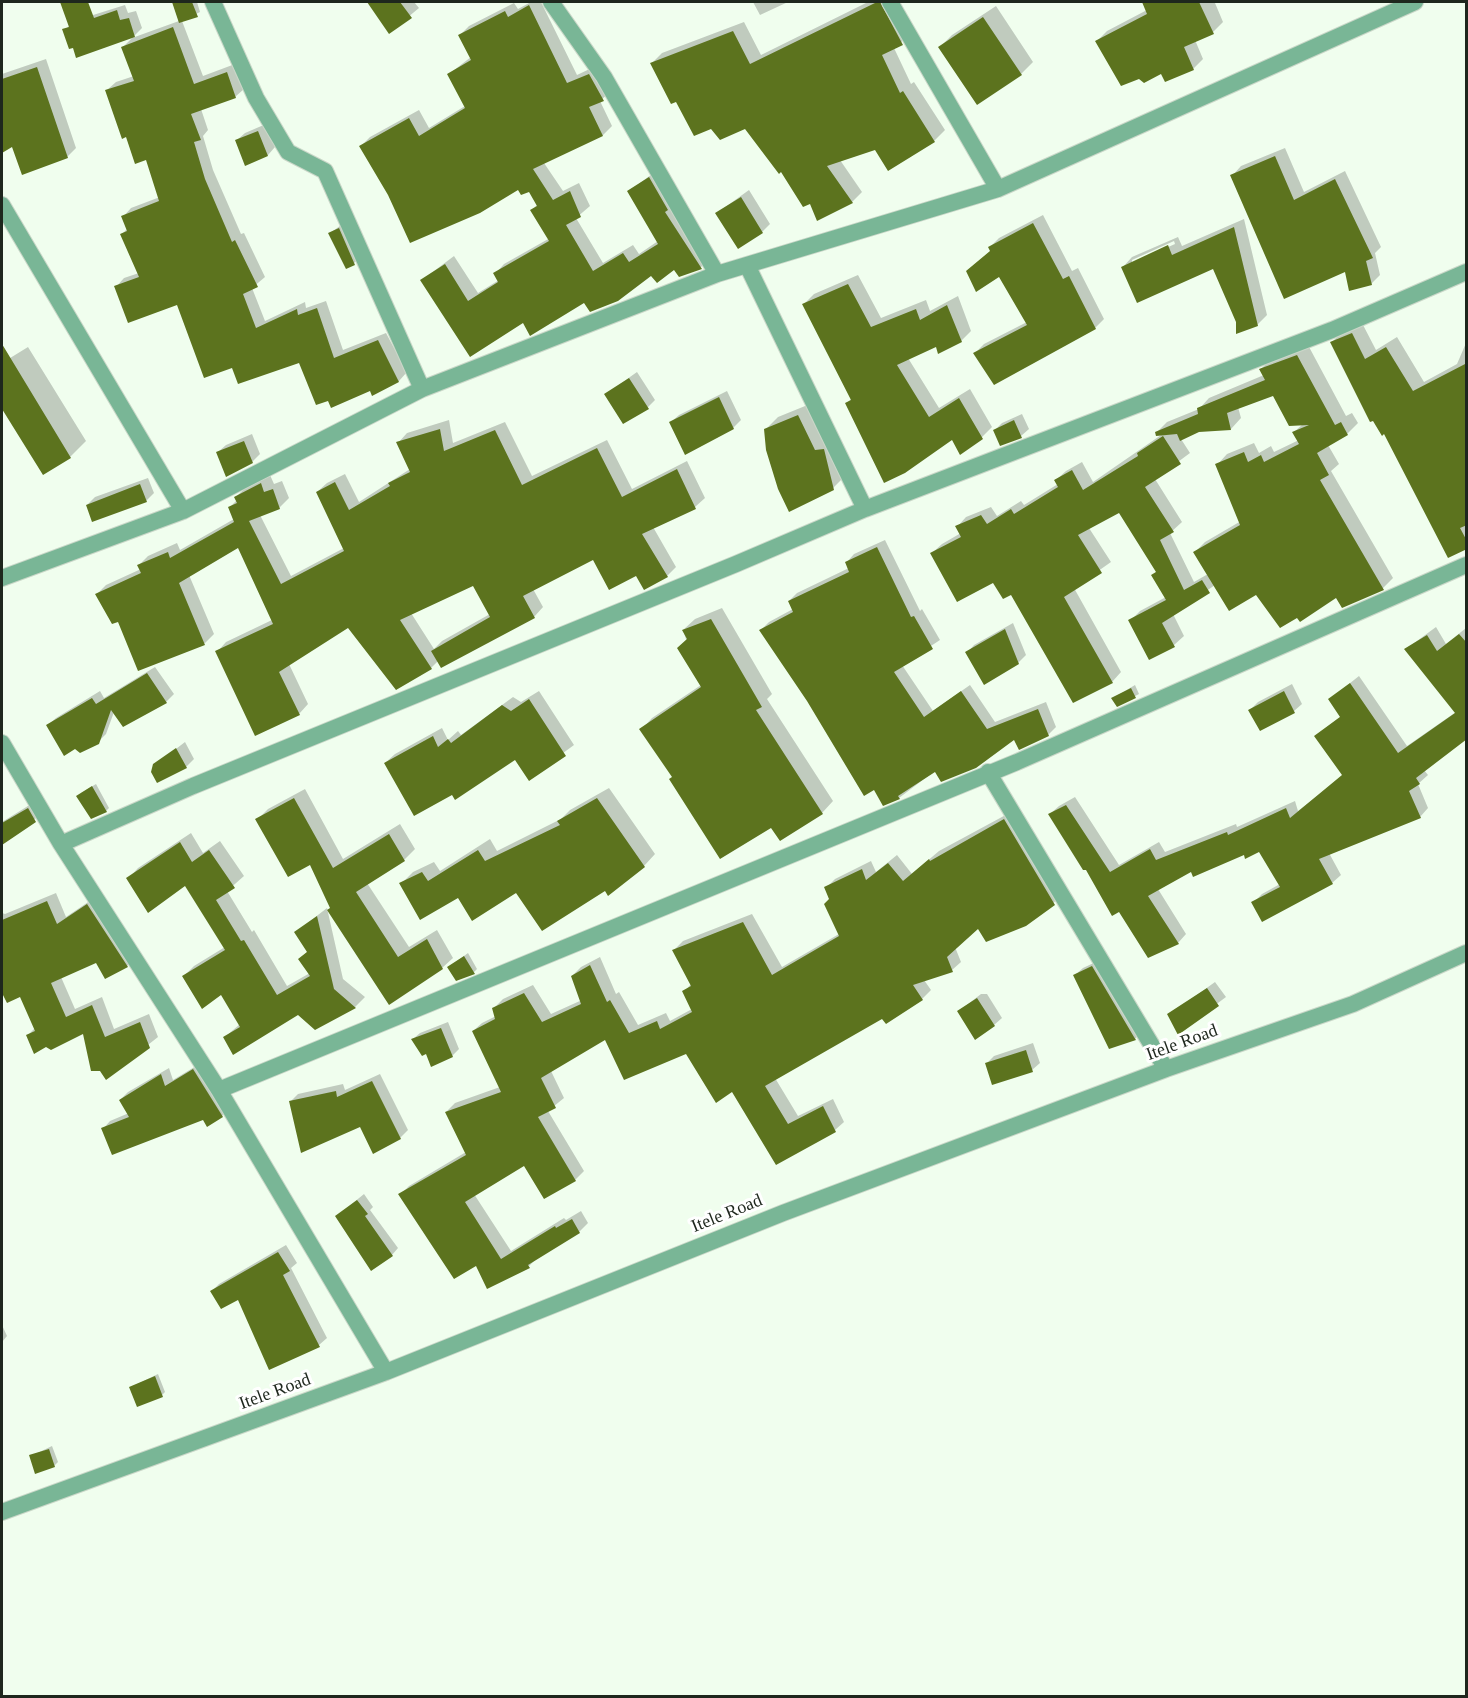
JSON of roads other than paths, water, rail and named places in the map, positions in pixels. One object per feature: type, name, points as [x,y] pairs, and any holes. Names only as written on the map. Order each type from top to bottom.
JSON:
[{"type":"street","points":[[213,2],[256,98],[288,152],[325,171],[422,389]]},
{"type":"street","points":[[551,2],[604,77],[717,274]]},
{"type":"street","points":[[890,2],[998,189]]},
{"type":"street","points":[[2,579],[183,511],[422,389],[717,274],[998,189],[1415,2]]},
{"type":"street","points":[[2,205],[183,511]]},
{"type":"street","points":[[747,265],[865,509]]},
{"type":"street","points":[[61,844],[204,782],[865,509],[1332,330],[1467,272]]},
{"type":"street","points":[[219,1090],[988,772],[1467,565]]},
{"type":"street","points":[[2,743],[61,844],[219,1090],[386,1372]]},
{"type":"street","points":[[988,772],[1167,1069]]},
{"type":"street","name":"Itele Road","points":[[2,1512],[386,1372],[783,1213],[1167,1069],[1353,1004],[1467,952]]}]
